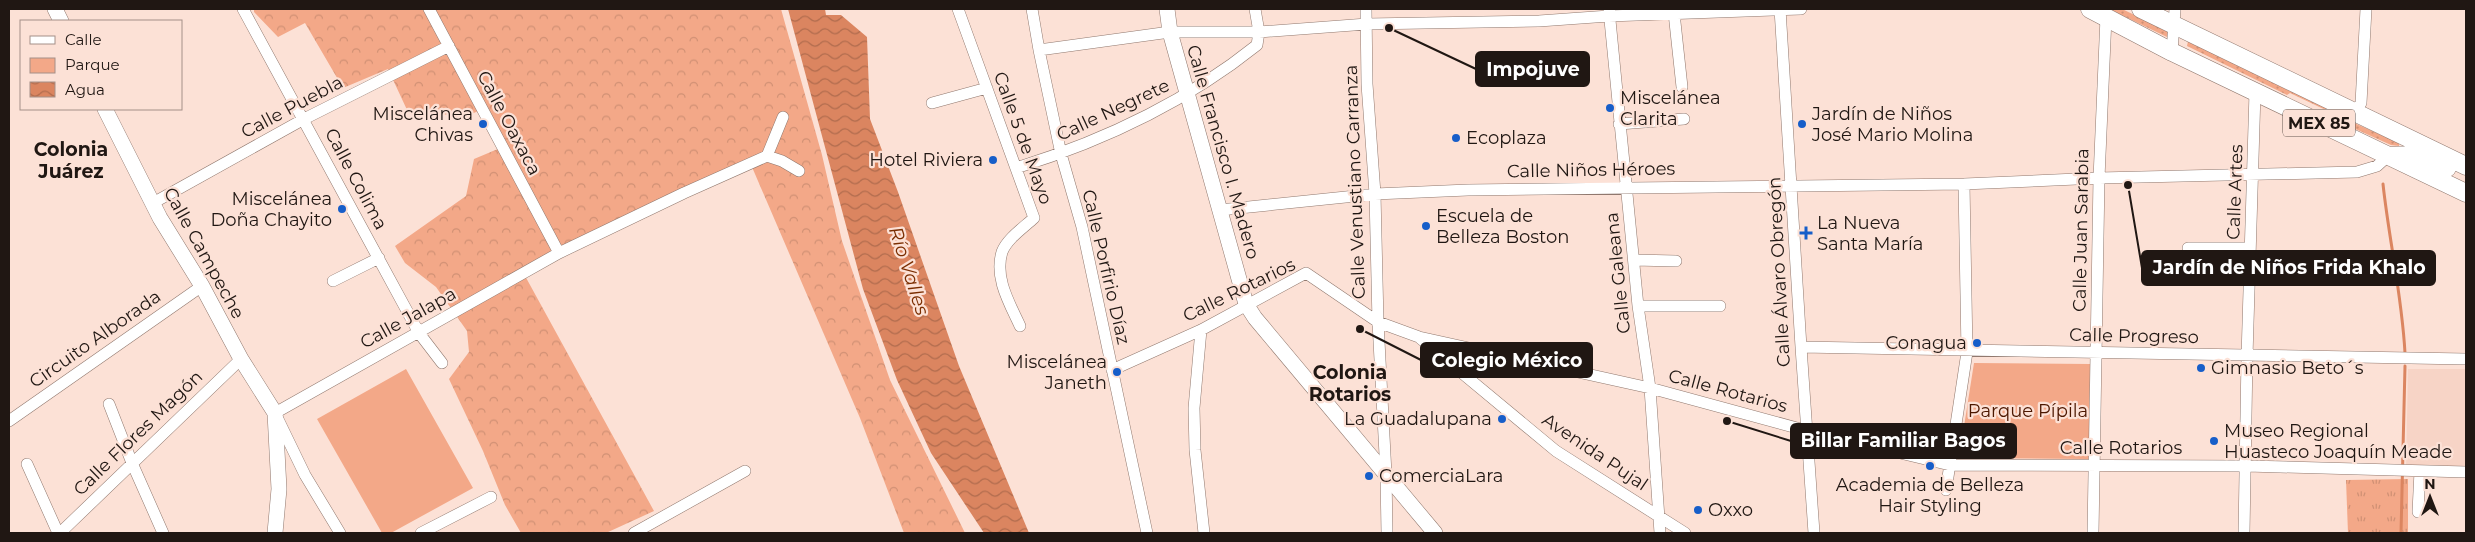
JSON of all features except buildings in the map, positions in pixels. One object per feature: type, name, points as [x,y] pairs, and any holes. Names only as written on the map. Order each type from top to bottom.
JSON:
[{"type":"main road","name":"MEX 85","points":[[2090,9],[2172,52],[2466,193]]},
{"type":"main road","name":"MEX 85","points":[[2141,9],[2174,16],[2355,112],[2466,166]]},
{"type":"main road","points":[[2326,126],[2355,112]]},
{"type":"main road","points":[[2388,156],[2412,155],[2466,174]]},
{"type":"street","name":"Calle Colima","points":[[243,9],[419,333],[442,363]]},
{"type":"street","name":"Calle Oaxaca","points":[[429,9],[559,253]]},
{"type":"street","name":"Calle 5 de Mayo","points":[[958,9],[1034,218],[1011,238],[1002,252],[1001,283],[1020,326]]},
{"type":"street","name":"Calle Porfirio Díaz","points":[[1032,9],[1061,154],[1082,227],[1147,533]]},
{"type":"street","name":"Calle Francisco I. Madero","points":[[1167,9],[1170,32],[1246,304],[1255,318],[1435,533]]},
{"type":"street","points":[[1255,9],[1259,32]]},
{"type":"street","name":"Calle Venustiano Carranza","points":[[1366,9],[1367,84],[1375,194],[1378,322],[1386,474],[1387,533]]},
{"type":"street","name":"Calle Álvaro Obregón","points":[[1780,9],[1814,533]]},
{"type":"street","points":[[1039,50],[1170,32],[1259,32],[1367,24],[1539,21],[1609,12],[1674,13],[1801,9]]},
{"type":"street","points":[[2355,112],[2361,103],[2366,9]]},
{"type":"street","name":"Calle Galeana","points":[[1609,12],[1638,306],[1650,388],[1660,533]]},
{"type":"street","points":[[1674,13],[1682,87]]},
{"type":"street","points":[[2172,52],[2174,16]]},
{"type":"street","name":"Calle Juan Sarabia","points":[[2093,533],[2099,178],[2106,17]]},
{"type":"street","name":"Calle Negrete","points":[[1016,168],[1061,154],[1166,107],[1229,68],[1257,45],[1259,32]]},
{"type":"street","name":"Calle Puebla","points":[[153,203],[304,120],[448,46]]},
{"type":"street","points":[[932,103],[987,88]]},
{"type":"street","name":"Calle Artes","points":[[2244,533],[2255,92]]},
{"type":"street","name":"Calle Campeche","points":[[106,110],[153,203],[202,286],[241,359],[275,413],[305,475],[340,533]]},
{"type":"street","points":[[783,117],[768,156],[799,170]]},
{"type":"street","points":[[1619,124],[1684,120]]},
{"type":"street","name":"Calle Jalapa","points":[[275,413],[559,253],[684,193],[768,156]]},
{"type":"street","name":"Calle Niños Héroes","points":[[1220,210],[1375,194],[1468,190],[1964,184],[2099,178],[2357,172],[2377,166],[2388,156]]},
{"type":"street","points":[[1946,490],[1967,352],[1964,184]]},
{"type":"street","points":[[2188,248],[2250,248]]},
{"type":"street","points":[[334,281],[378,258]]},
{"type":"street","points":[[1634,260],[1676,261]]},
{"type":"street","name":"Calle Rotarios","points":[[1112,370],[1201,330],[1306,273],[1378,322],[1419,338],[1650,388],[1808,431],[1950,465],[2247,466],[2466,472]]},
{"type":"street","name":"Circuito Alborada","points":[[9,420],[202,286]]},
{"type":"street","points":[[1638,306],[1720,306]]},
{"type":"street","points":[[1201,330],[1194,408],[1204,533]]},
{"type":"street","name":"Avenida Pujal","points":[[1419,338],[1556,451],[1685,533]]},
{"type":"street","name":"Calle Progreso","points":[[1801,348],[1967,352],[2096,352],[2247,357],[2466,359]]},
{"type":"street","name":"Calle Flores Magón","points":[[59,533],[241,359]]},
{"type":"street","points":[[109,404],[132,463],[163,533]]},
{"type":"street","name":"Calle Campeche","points":[[275,413],[279,489],[275,533]]},
{"type":"street","points":[[27,464],[59,533]]},
{"type":"street","points":[[634,533],[745,471]]},
{"type":"street","points":[[2416,471],[2418,512]]},
{"type":"street","points":[[421,533],[491,497]]},
{"type":"shaded area","points":[[2408,369],[2466,369],[2466,467],[2406,467]]},
{"type":"green space","points":[[254,9],[781,9],[822,155],[842,241],[890,380],[965,533],[904,533],[860,418],[752,167],[524,274],[654,511],[606,533],[521,533],[505,505],[483,451],[449,379],[469,352],[467,331],[436,287],[405,263],[395,246],[466,196],[474,159],[505,146],[485,108],[467,116],[408,112],[388,69],[343,88],[305,23],[278,37],[254,12]]},
{"type":"green space","points":[[2109,9],[2122,9],[2168,31],[2167,37]]},
{"type":"green space","points":[[2188,41],[2336,113],[2332,113],[2290,93],[2287,95],[2187,46]]},
{"type":"green space","points":[[2352,122],[2399,143],[2399,146],[2391,145],[2351,127]]},
{"type":"green space","name":"Parque Pípila","points":[[1974,363],[2090,364],[2089,459],[1959,458]]},
{"type":"green space","points":[[406,369],[473,488],[391,533],[382,533],[317,419]]},
{"type":"green space","points":[[2408,479],[2408,533],[2348,533],[2346,480]]},
{"type":"water","name":"Río Valles","points":[[788,9],[825,9],[826,15],[841,15],[867,37],[870,119],[898,192],[959,366],[1029,533],[984,533],[931,453],[897,380],[863,289]]},
{"type":"waterway","points":[[2383,184],[2401,310],[2405,353]]},
{"type":"waterway","points":[[2401,533],[2405,366]]},
{"type":"place","name":"Impojuve","points":[[1389,28]]},
{"type":"place","name":"Miscelánea Clarita","points":[[1610,108]]},
{"type":"place","name":"Miscelánea Chivas","points":[[483,124]]},
{"type":"place","name":"Jardín de Niños José Mario Molina","points":[[1802,124]]},
{"type":"place","name":"Ecoplaza","points":[[1456,138]]},
{"type":"place","name":"Hotel Riviera","points":[[993,160]]},
{"type":"place","name":"Jardín de Niños Frida Khalo","points":[[2128,185]]},
{"type":"place","name":"Miscelánea Doña Chayito","points":[[342,209]]},
{"type":"place","name":"Escuela de Belleza Boston","points":[[1426,226]]},
{"type":"place","name":"La Nueva Santa María","points":[[1806,233]]},
{"type":"place","name":"Colegio México","points":[[1360,329]]},
{"type":"place","name":"Conagua","points":[[1977,343]]},
{"type":"place","name":"Gimnasio Beto´s","points":[[2201,368]]},
{"type":"place","name":"Miscelánea Janeth","points":[[1117,372]]},
{"type":"place","name":"La Guadalupana","points":[[1502,419]]},
{"type":"place","name":"Billar Familiar Bagos","points":[[1727,421]]},
{"type":"place","name":"Museo Regional Huasteco Joaquín Meade","points":[[2214,441]]},
{"type":"place","name":"Academia de Belleza Hair Styling","points":[[1930,466]]},
{"type":"place","name":"ComerciaLara","points":[[1369,476]]},
{"type":"place","name":"Oxxo","points":[[1698,510]]},
{"type":"district","name":"Colonia Juárez","points":[[71,160]]},
{"type":"district","name":"Colonia Rotarios","points":[[1350,383]]}]
